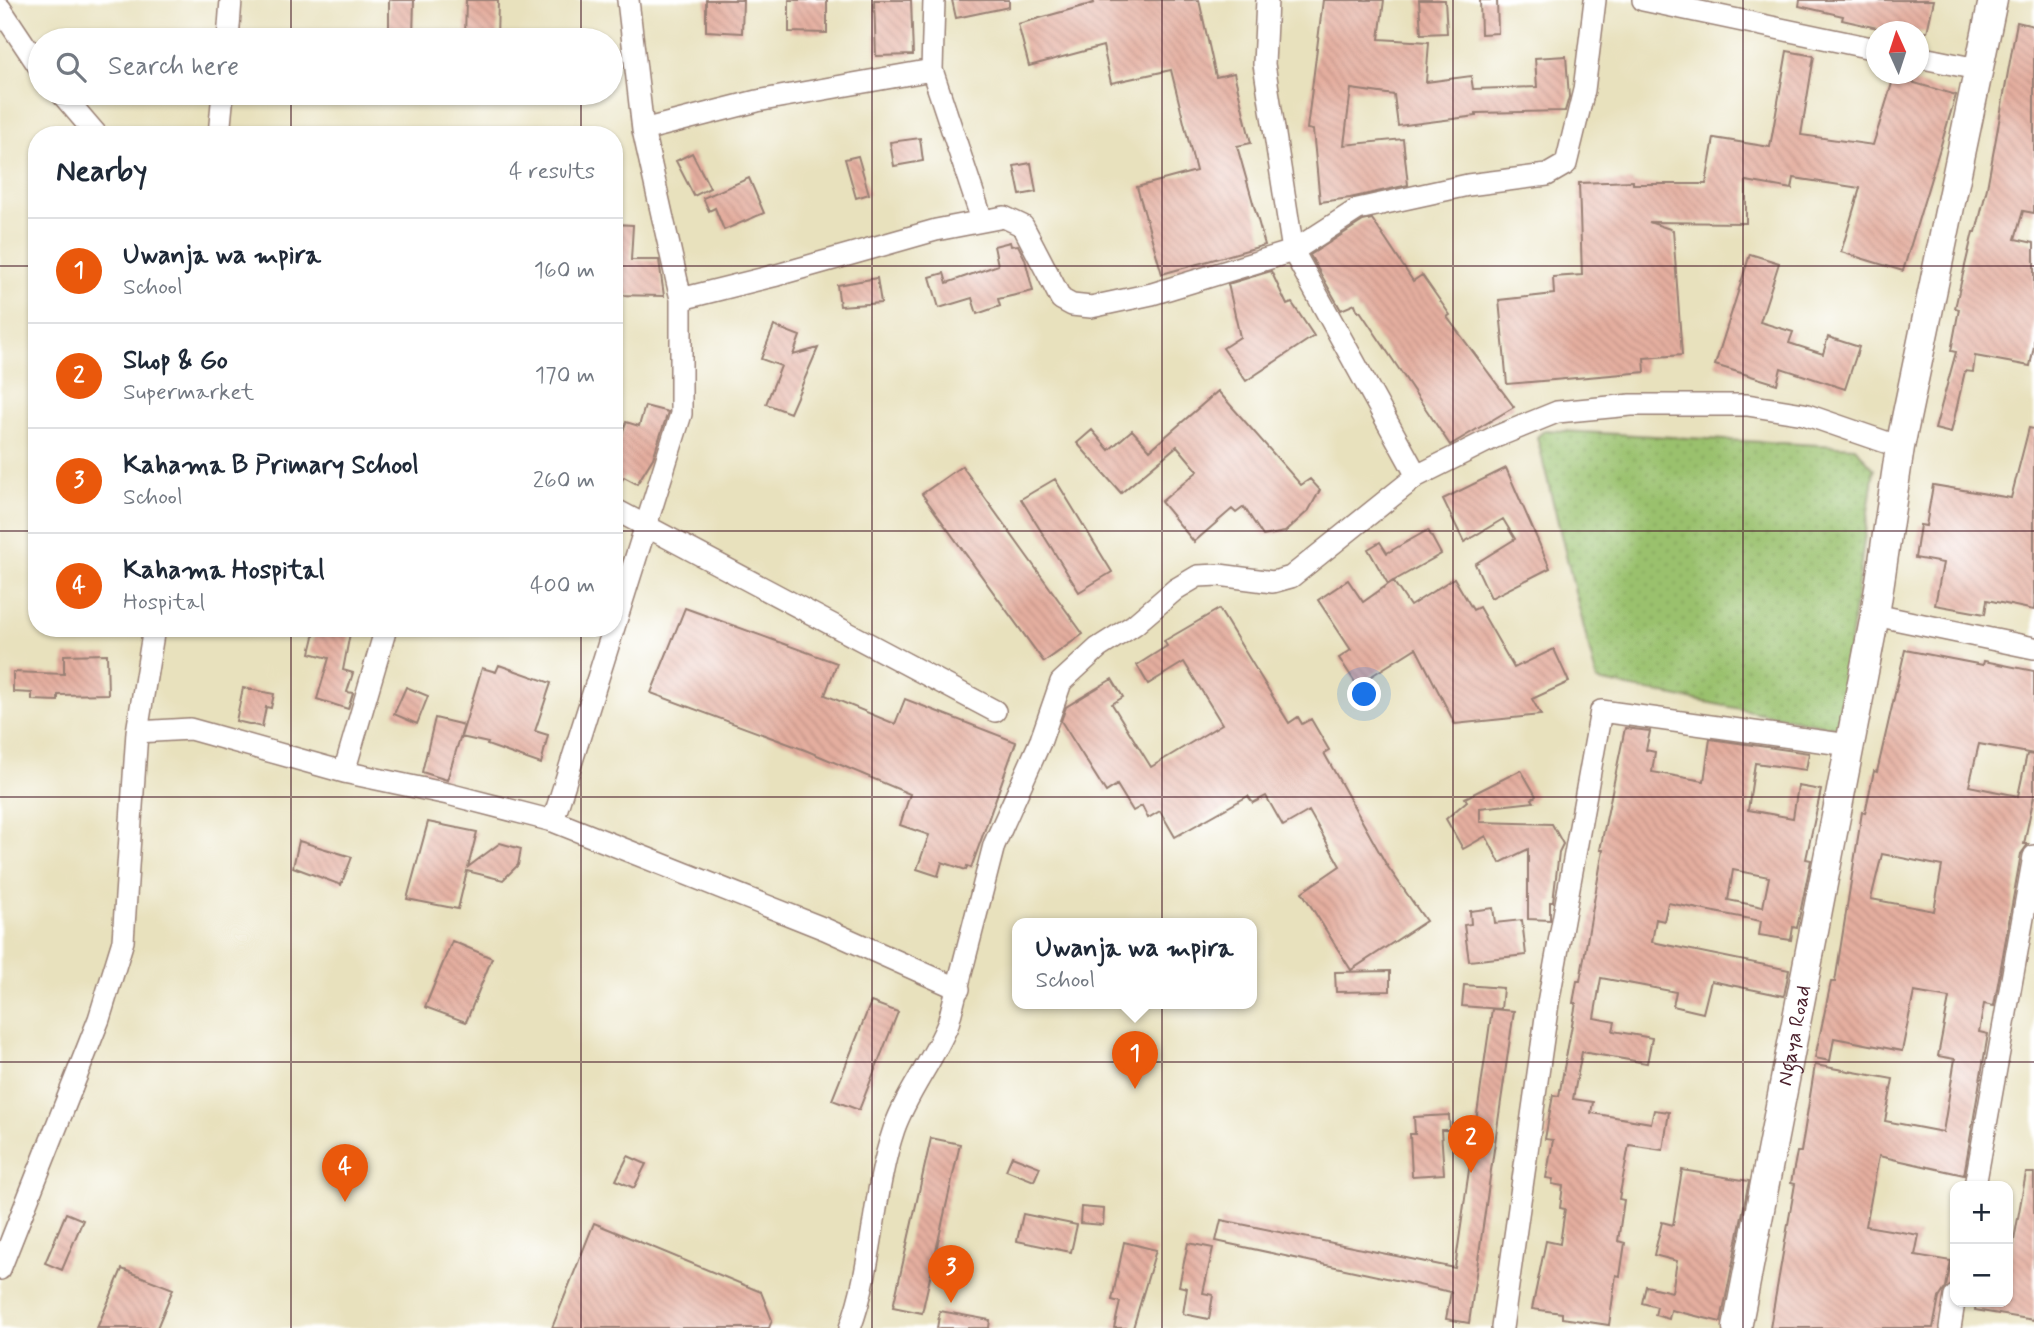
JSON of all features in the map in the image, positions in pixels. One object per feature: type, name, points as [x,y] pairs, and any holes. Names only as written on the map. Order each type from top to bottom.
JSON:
[{"type":"street","points":[[229,28],[231,0]]},
{"type":"street","points":[[623,601],[681,414],[681,299],[642,130],[628,0]]},
{"type":"street","points":[[934,0],[932,70],[982,220]]},
{"type":"street","points":[[1267,0],[1264,64],[1293,251],[1417,476]]},
{"type":"street","points":[[681,299],[982,220],[1004,218],[1023,226],[1061,299],[1072,305],[1091,307],[1152,294],[1293,251],[1358,209],[1468,185],[1547,175],[1566,164],[1584,90],[1595,0]]},
{"type":"street","points":[[1643,0],[1866,46]]},
{"type":"street","name":"Ngaya Road","points":[[1737,1328],[1875,615],[1900,447],[1993,0]]},
{"type":"street","points":[[0,8],[28,50]]},
{"type":"street","points":[[1929,59],[1977,69]]},
{"type":"street","points":[[642,130],[757,101],[932,70]]},
{"type":"street","points":[[71,105],[89,126]]},
{"type":"street","points":[[220,126],[222,105]]},
{"type":"street","points":[[850,1328],[868,1265],[880,1187],[895,1128],[938,1048],[959,989],[994,845],[1041,740],[1061,682],[1098,648],[1134,625],[1176,589],[1198,576],[1219,575],[1273,582],[1291,577],[1417,476],[1493,438],[1557,412],[1630,405],[1759,406],[1804,414],[1900,447]]},
{"type":"street","points":[[623,514],[995,711]]},
{"type":"street","points":[[1875,615],[2034,648]]},
{"type":"street","points":[[0,1269],[99,1019],[123,940],[137,732],[152,637]]},
{"type":"street","points":[[344,772],[383,637]]},
{"type":"street","points":[[553,821],[612,637]]},
{"type":"street","points":[[1502,1328],[1548,1003],[1601,711],[1849,745]]},
{"type":"street","points":[[137,732],[190,729],[344,772],[553,821],[825,929],[959,989]]},
{"type":"street","points":[[1976,1181],[2034,856]]},
{"type":"street","points":[[1950,1328],[1953,1307]]},
{"type":"green space","points":[[1545,430],[1855,447],[1874,469],[1838,728],[1597,681],[1537,437]]},
{"type":"building","points":[[389,0],[414,0],[413,28],[389,28]]},
{"type":"building","points":[[466,0],[498,0],[497,28],[465,28]]},
{"type":"building","points":[[706,0],[743,0],[742,33],[706,31]]},
{"type":"building","points":[[789,0],[827,0],[827,33],[789,32]]},
{"type":"building","points":[[874,0],[911,0],[913,55],[876,56]]},
{"type":"building","points":[[952,0],[1009,0],[1009,7],[956,18]]},
{"type":"building","points":[[1093,0],[1199,0],[1216,77],[1234,73],[1251,143],[1237,146],[1265,245],[1162,274],[1137,187],[1196,171],[1171,70],[1111,83],[1103,46],[1029,66],[1018,24],[1094,3]]},
{"type":"building","points":[[1323,0],[1384,0],[1379,39],[1429,42],[1426,82],[1471,76],[1473,89],[1537,87],[1535,58],[1566,56],[1569,97],[1565,111],[1476,113],[1476,116],[1398,126],[1394,95],[1351,89],[1344,145],[1403,139],[1408,185],[1320,202],[1313,130],[1307,129]]},
{"type":"building","points":[[1419,0],[1445,0],[1447,33],[1421,34]]},
{"type":"building","points":[[1480,0],[1497,0],[1498,33],[1481,34]]},
{"type":"building","points":[[1800,0],[1934,0],[1929,23],[1866,21],[1866,25],[1842,20],[1843,16],[1799,6]]},
{"type":"building","points":[[2017,22],[2034,26],[2034,213],[2023,211],[2015,239],[2034,243],[2034,346],[2030,366],[1975,356],[1973,372],[1965,371],[1951,433],[1935,429],[1956,352],[1951,351],[1959,309],[1955,308],[1973,232],[1976,232],[1987,188]]},
{"type":"building","points":[[1787,51],[1814,56],[1801,135],[1873,145],[1892,84],[1918,84],[1956,95],[1903,271],[1841,252],[1860,188],[1794,178],[1792,189],[1746,181],[1746,223],[1649,222],[1673,230],[1682,355],[1644,358],[1645,372],[1507,384],[1499,300],[1554,294],[1553,277],[1582,275],[1579,183],[1633,181],[1633,184],[1706,184],[1714,138],[1770,147]]},
{"type":"building","points":[[920,138],[923,161],[894,166],[890,142]]},
{"type":"building","points":[[692,153],[710,188],[694,196],[676,161]]},
{"type":"building","points":[[858,156],[869,194],[856,198],[845,159]]},
{"type":"building","points":[[1031,163],[1036,192],[1020,195],[1014,166]]},
{"type":"building","points":[[749,178],[764,213],[724,230],[715,208],[709,211],[703,198]]},
{"type":"building","points":[[1372,219],[1413,281],[1422,275],[1450,315],[1447,317],[1514,407],[1450,445],[1355,304],[1341,310],[1310,255],[1363,221]]},
{"type":"building","points":[[623,224],[633,225],[631,260],[659,260],[664,296],[623,295]]},
{"type":"building","points":[[1010,242],[1011,246],[1018,245],[1025,259],[1033,291],[998,299],[1000,306],[977,314],[972,298],[939,308],[930,277],[944,273],[947,283],[998,265],[994,246]]},
{"type":"building","points":[[1750,254],[1779,263],[1760,322],[1793,332],[1789,343],[1823,354],[1828,337],[1859,347],[1845,389],[1781,368],[1777,384],[1715,365]]},
{"type":"building","points":[[1271,271],[1287,305],[1292,303],[1314,336],[1246,381],[1223,348],[1240,337],[1228,284]]},
{"type":"building","points":[[877,278],[881,303],[840,306],[837,285]]},
{"type":"building","points":[[774,326],[800,336],[793,355],[818,348],[790,413],[766,404],[781,366],[761,359]]},
{"type":"building","points":[[1218,391],[1301,485],[1310,479],[1320,490],[1309,510],[1285,532],[1263,536],[1244,507],[1236,513],[1232,509],[1194,542],[1161,502],[1198,471],[1177,446],[1121,493],[1077,443],[1092,430],[1109,450],[1132,430],[1150,450]]},
{"type":"building","points":[[645,406],[668,412],[653,458],[637,484],[623,479],[623,431],[626,422],[639,426]]},
{"type":"building","points":[[2029,428],[2034,429],[2034,610],[1987,600],[1985,614],[1935,605],[1943,563],[1915,558],[1920,525],[1926,526],[1933,485],[2011,498]]},
{"type":"building","points":[[962,466],[1083,634],[1044,662],[922,494]]},
{"type":"building","points":[[1506,468],[1550,568],[1491,598],[1475,564],[1515,539],[1503,519],[1464,542],[1443,499]]},
{"type":"building","points":[[1055,479],[1112,572],[1079,592],[1021,499]]},
{"type":"building","points":[[1428,530],[1441,554],[1388,584],[1368,549],[1380,542],[1387,553]]},
{"type":"building","points":[[1454,578],[1473,610],[1479,607],[1514,668],[1554,649],[1569,682],[1532,699],[1541,715],[1455,724],[1416,648],[1357,685],[1339,658],[1351,650],[1318,600],[1348,580],[1363,602],[1393,581],[1410,606]]},
{"type":"building","points":[[685,608],[837,663],[825,695],[895,724],[905,699],[1016,742],[971,868],[967,866],[966,870],[942,862],[938,876],[917,869],[929,835],[900,825],[910,794],[805,750],[651,693]]},
{"type":"building","points":[[1219,609],[1289,723],[1298,717],[1302,724],[1311,719],[1329,750],[1324,753],[1386,864],[1426,921],[1351,970],[1302,892],[1340,866],[1309,811],[1283,826],[1266,796],[1253,803],[1248,796],[1175,837],[1160,811],[1148,818],[1142,806],[1133,811],[1117,785],[1106,792],[1061,721],[1066,707],[1112,679],[1123,697],[1112,704],[1151,767],[1222,724],[1184,662],[1148,684],[1137,665],[1167,646],[1164,641]]},
{"type":"building","points":[[314,637],[349,637],[343,670],[353,673],[347,692],[353,693],[348,709],[317,699],[329,658],[310,653]]},
{"type":"building","points":[[1905,650],[1983,665],[1984,661],[2034,671],[2034,754],[1979,744],[1969,786],[2018,796],[2027,754],[2034,755],[2034,796],[2024,844],[2028,844],[2021,854],[1994,1006],[1984,1004],[1979,1032],[1988,1034],[1964,1175],[1879,1156],[1866,1226],[1919,1235],[1915,1255],[1950,1261],[1946,1287],[1939,1298],[1933,1328],[1770,1328],[1795,1184],[1791,1183],[1797,1152],[1801,1152],[1815,1065],[1893,1079],[1885,1121],[1943,1132],[1955,1059],[1938,1056],[1949,998],[1914,992],[1902,1051],[1834,1038],[1830,1061],[1815,1058],[1831,982],[1835,982],[1862,812],[1865,813],[1874,771],[1877,772]],"holes":[[[1882,854],[1942,866],[1934,911],[1871,899]]]},
{"type":"building","points":[[107,654],[108,694],[58,695],[58,701],[32,700],[32,693],[13,692],[13,672],[64,674],[64,655]]},
{"type":"building","points":[[499,665],[551,683],[535,731],[548,735],[541,764],[487,745],[488,743],[461,737],[482,668],[496,672]]},
{"type":"building","points":[[406,687],[428,696],[417,724],[394,714]]},
{"type":"building","points":[[243,688],[274,694],[271,708],[266,707],[262,727],[236,721]]},
{"type":"building","points":[[435,718],[464,725],[447,780],[422,772]]},
{"type":"building","points":[[1625,728],[1650,731],[1646,750],[1655,752],[1652,772],[1704,781],[1710,739],[1809,753],[1806,770],[1755,763],[1748,810],[1793,818],[1798,786],[1821,790],[1806,859],[1811,860],[1797,928],[1793,927],[1791,940],[1759,935],[1761,921],[1668,903],[1664,921],[1656,919],[1652,942],[1789,970],[1784,996],[1711,981],[1703,1013],[1673,1006],[1676,992],[1601,978],[1594,1018],[1615,1022],[1613,1031],[1652,1038],[1647,1063],[1582,1052],[1573,1099],[1593,1102],[1591,1113],[1651,1123],[1654,1110],[1669,1112],[1663,1150],[1629,1145],[1619,1199],[1624,1200],[1618,1241],[1625,1243],[1620,1276],[1616,1275],[1609,1325],[1562,1318],[1562,1313],[1532,1309],[1546,1241],[1560,1244],[1565,1209],[1560,1208],[1563,1186],[1552,1184],[1553,1179],[1546,1178],[1553,1140],[1545,1139],[1553,1095],[1559,1096],[1576,1003],[1573,1003],[1577,981],[1580,981],[1603,850],[1600,850]],"holes":[[[1733,870],[1769,877],[1763,907],[1728,900]]]},
{"type":"building","points":[[1521,770],[1536,796],[1532,799],[1534,802],[1480,808],[1480,822],[1552,824],[1563,844],[1559,852],[1553,902],[1550,902],[1550,920],[1528,919],[1528,849],[1500,863],[1486,836],[1463,849],[1446,819],[1467,801],[1465,798]]},
{"type":"building","points":[[428,822],[477,832],[468,867],[500,843],[521,849],[518,865],[503,880],[467,871],[458,909],[407,899]]},
{"type":"building","points":[[299,841],[352,857],[341,885],[293,867]]},
{"type":"building","points":[[1493,908],[1495,923],[1522,920],[1526,955],[1469,961],[1464,925],[1471,924],[1470,911]]},
{"type":"building","points":[[452,941],[492,958],[466,1022],[425,1007]]},
{"type":"building","points":[[1390,971],[1390,991],[1336,992],[1335,972]]},
{"type":"building","points":[[1464,985],[1503,988],[1501,1009],[1462,1006]]},
{"type":"building","points":[[871,1002],[898,1012],[859,1110],[832,1100]]},
{"type":"building","points":[[1492,1009],[1514,1011],[1469,1323],[1446,1319],[1451,1292],[1216,1241],[1221,1220],[1455,1268]]},
{"type":"building","points":[[1449,1115],[1450,1130],[1441,1130],[1444,1174],[1412,1176],[1410,1134],[1415,1134],[1414,1117]]},
{"type":"building","points":[[931,1138],[960,1144],[922,1313],[893,1307]]},
{"type":"building","points":[[628,1156],[646,1164],[634,1188],[616,1180]]},
{"type":"building","points":[[1012,1156],[1040,1167],[1034,1181],[1006,1170]]},
{"type":"building","points":[[1682,1170],[1749,1181],[1721,1322],[1671,1310],[1669,1319],[1655,1315],[1657,1307],[1642,1303],[1646,1286],[1672,1292],[1677,1261],[1654,1255],[1662,1222],[1673,1225]]},
{"type":"building","points":[[2026,1173],[2034,1173],[2034,1320],[1975,1310],[1975,1307],[2013,1307],[2013,1246]]},
{"type":"building","points":[[1081,1207],[1104,1209],[1103,1225],[1080,1223]]},
{"type":"building","points":[[66,1213],[83,1220],[62,1270],[45,1263]]},
{"type":"building","points":[[1023,1214],[1077,1225],[1071,1252],[1017,1241]]},
{"type":"building","points":[[594,1223],[761,1292],[772,1320],[769,1328],[552,1328]]},
{"type":"building","points":[[1124,1242],[1156,1250],[1133,1328],[1114,1328],[1120,1302],[1112,1300]]},
{"type":"building","points":[[1188,1243],[1213,1248],[1203,1293],[1213,1295],[1209,1319],[1183,1314],[1187,1288],[1179,1286]]},
{"type":"building","points":[[122,1269],[173,1289],[157,1328],[97,1328]]},
{"type":"building","points":[[940,1311],[990,1320],[989,1328],[937,1328]]},
{"type":"place","name":"Uwanja wa mpira","points":[[1135,1089]]},
{"type":"place","name":"Shop & Go","points":[[1471,1173]]},
{"type":"place","name":"Kahama Hospital","points":[[345,1202]]},
{"type":"place","name":"Kahama B Primary School","points":[[951,1303]]}]
